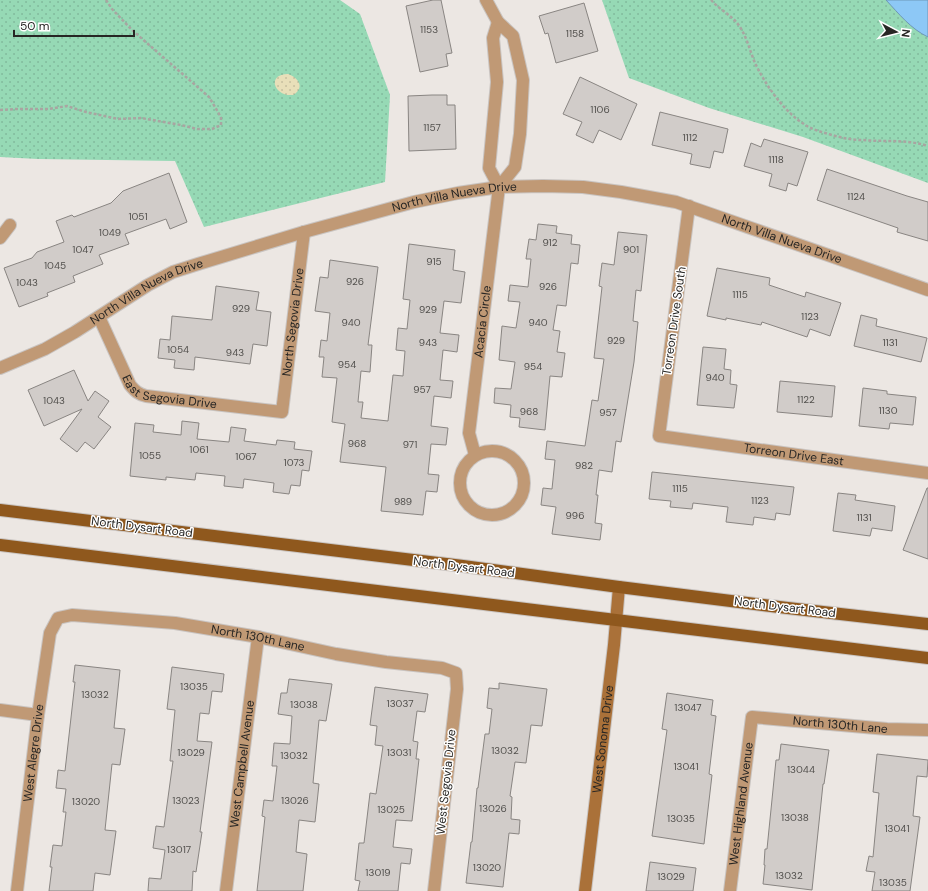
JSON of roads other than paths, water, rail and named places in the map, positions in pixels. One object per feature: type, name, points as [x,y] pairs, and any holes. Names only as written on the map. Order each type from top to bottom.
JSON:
[{"type":"main road","name":"North Dysart Road","points":[[0,510],[928,624]]},
{"type":"main road","points":[[0,545],[928,658]]},
{"type":"street","points":[[486,0],[498,22],[513,36],[523,80],[520,134],[515,167],[499,188],[489,168],[497,82],[493,38],[498,22]]},
{"type":"street","name":"North Villa Nueva Drive","points":[[0,368],[44,349],[76,332],[148,284],[173,272],[304,232],[414,202],[458,193],[499,188],[543,186],[583,187],[656,197],[689,206],[928,290]]},
{"type":"street","name":"Acacia Circle","points":[[475,455],[469,433],[499,188]]},
{"type":"street","name":"Torreon Drive South","points":[[659,436],[689,206]]},
{"type":"street","points":[[0,238],[10,225]]},
{"type":"street","name":"North Segovia Drive","points":[[282,412],[304,232]]},
{"type":"street","name":"East Segovia Drive","points":[[99,317],[130,385],[140,395],[282,412]]},
{"type":"street","name":"Torreon Drive East","points":[[659,436],[928,473]]},
{"type":"street","points":[[485,451],[496,451],[506,454],[515,461],[521,470],[524,480],[523,491],[519,501],[511,509],[502,514],[491,516],[481,514],[472,509],[465,501],[460,491],[459,481],[467,462],[475,455],[485,451]]},
{"type":"street","name":"West Sonoma Drive","points":[[585,891],[619,587]]},
{"type":"street","name":"North 130th Lane","points":[[58,618],[72,614],[175,623],[258,636],[336,654],[386,662],[442,668],[456,673]]},
{"type":"street","name":"West Alegre Drive","points":[[17,891],[38,715],[50,633],[58,618]]},
{"type":"street","name":"West Campbell Avenue","points":[[226,891],[258,636]]},
{"type":"street","name":"West Segovia Drive","points":[[434,891],[457,689],[456,673]]},
{"type":"street","points":[[0,710],[38,715]]},
{"type":"street","name":"North 130th Lane","points":[[752,717],[887,729],[928,730]]},
{"type":"street","name":"West Highland Avenue","points":[[730,891],[752,717]]},
{"type":"water","points":[[886,0],[928,0],[928,37],[911,25]]}]
